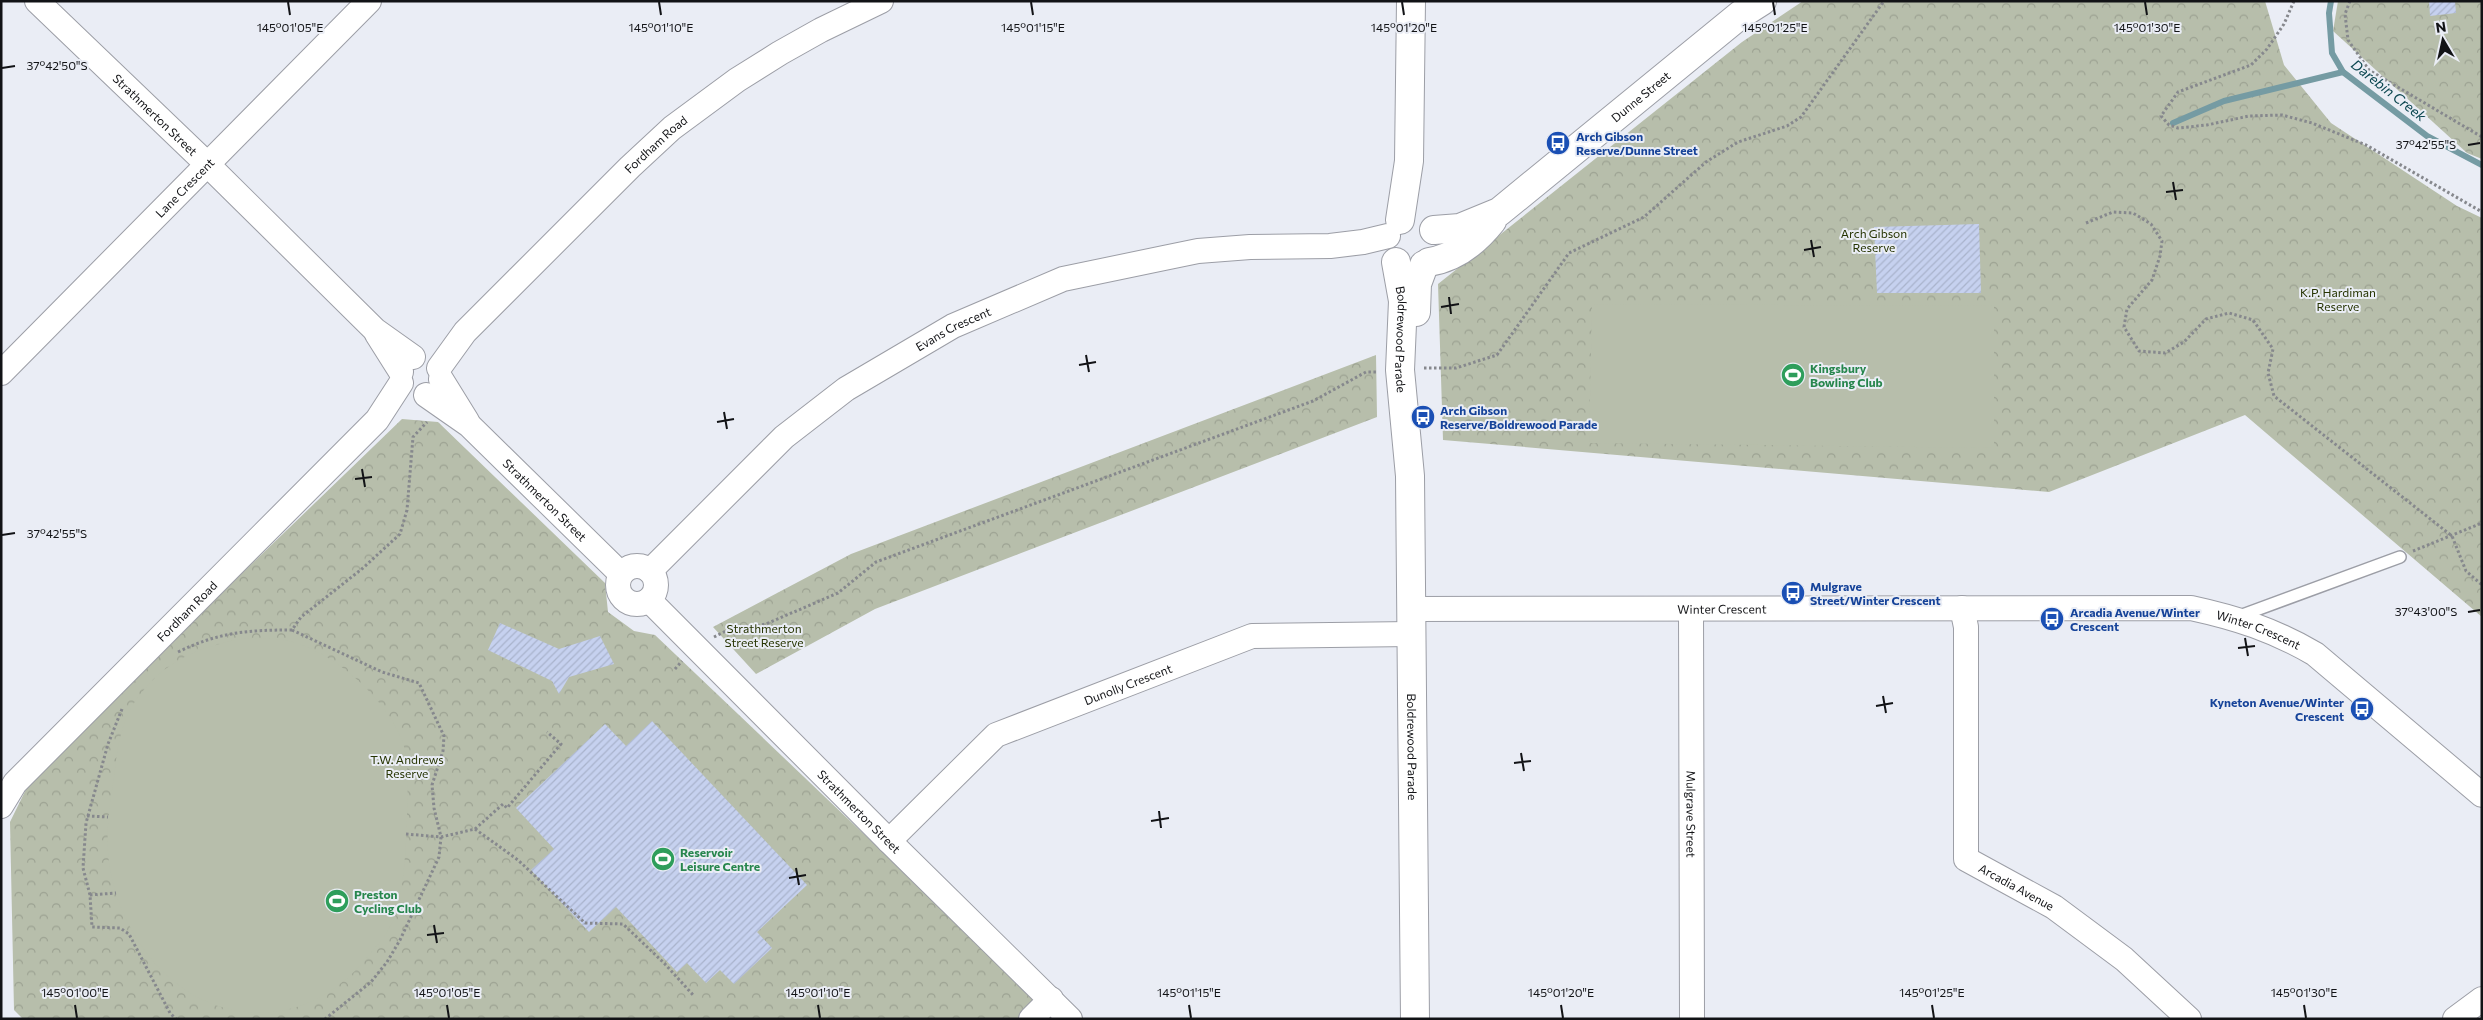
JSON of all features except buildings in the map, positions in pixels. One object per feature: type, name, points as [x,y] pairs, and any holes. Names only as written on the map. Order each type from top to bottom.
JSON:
[{"type":"main road","name":"Boldrewood Parade","points":[[1411,1],[1409,161],[1404,301],[1409,369],[1415,1019]]},
{"type":"main road","name":"Dunne Street","points":[[1499,212],[1460,228],[1405,237],[1410,268],[1452,256],[1482,234],[1499,212],[1740,14],[1762,1]]},
{"type":"main road","name":"Boldrewood Parade","points":[[1405,237],[1437,246],[1426,263],[1417,284],[1409,369]]},
{"type":"street","name":"Lane Crescent","points":[[1,373],[369,1]]},
{"type":"street","name":"Strathmerton Street","points":[[40,2],[207,164],[621,574]]},
{"type":"street","name":"Fordham Road","points":[[1,806],[15,783],[377,420],[423,379],[465,332],[630,167],[672,128],[737,80],[780,52],[873,3]]},
{"type":"street","name":"Evans Crescent","points":[[650,571],[784,437],[846,389],[953,326],[1063,279],[1198,251],[1250,247],[1330,246],[1405,237]]},
{"type":"street","points":[[638,566],[650,571],[654,576],[656,588],[650,600],[633,603],[622,597],[618,586],[621,574],[632,567],[638,566]]},
{"type":"street","name":"Strathmerton Street","points":[[650,600],[889,842],[1051,998],[1070,1019]]},
{"type":"street","name":"Arcadia Avenue","points":[[1962,608],[1966,627],[1966,859],[2054,907],[2124,960],[2189,1019]]},
{"type":"street","name":"Winter Crescent","points":[[1412,621],[1691,609],[2191,608],[2236,617],[2286,637],[2315,654],[2482,795]]},
{"type":"street","name":"Mulgrave Street","points":[[1691,609],[1692,1019]]},
{"type":"street","name":"Dunolly Crescent","points":[[889,842],[996,735],[1252,636],[1412,621]]},
{"type":"street","points":[[1031,1019],[1051,998]]},
{"type":"street","points":[[2455,1019],[2482,998]]},
{"type":"lane","points":[[2236,617],[2400,557]]},
{"type":"path","points":[[675,669],[694,646],[726,631],[766,624],[838,593],[876,562],[1313,401],[1366,372],[1456,368],[1497,355],[1569,253],[1644,217],[1706,162],[1738,142],[1787,126],[1801,117],[1884,1]]},
{"type":"path","points":[[2294,1],[2284,24],[2267,49],[2251,65],[2178,92],[2161,116],[2169,125],[2178,128],[2207,125],[2249,116],[2282,114],[2312,122],[2366,145],[2482,212]]},
{"type":"path","points":[[2350,1],[2345,14],[2348,40],[2369,70],[2482,137]]},
{"type":"path","points":[[2086,223],[2113,212],[2133,213],[2152,224],[2162,241],[2160,256],[2152,280],[2127,309],[2124,327],[2139,351],[2165,353],[2184,342],[2206,319],[2230,313],[2253,320],[2273,349],[2268,373],[2274,396],[2452,536],[2466,571],[2482,585]]},
{"type":"path","points":[[292,630],[301,618],[363,568],[400,534],[408,510],[413,438],[423,379]]},
{"type":"path","points":[[2400,557],[2482,523]]},
{"type":"path","points":[[176,653],[191,645],[232,632],[292,630],[382,672],[419,683],[444,736],[443,751],[432,785],[434,808],[441,837],[439,858],[400,940],[386,962],[371,982],[325,1019]]},
{"type":"path","points":[[124,704],[108,744],[87,816],[83,868],[90,895],[92,927],[120,928],[129,934],[170,1013],[176,1019]]},
{"type":"path","points":[[406,834],[441,837],[475,829],[503,804],[507,808],[561,744],[547,732]]},
{"type":"path","points":[[87,816],[108,817]]},
{"type":"path","points":[[475,829],[518,860],[585,923],[623,924],[664,963],[694,996]]},
{"type":"path","points":[[90,895],[116,893]]},
{"type":"green space","name":"Arch Gibson Reserve","points":[[1803,1],[2265,1],[2284,65],[2331,123],[2457,206],[2482,218],[2482,617],[2245,415],[2049,492],[1443,440],[1438,284],[1742,42]]},
{"type":"green space","points":[[2338,1],[2482,1],[2482,159],[2467,153],[2333,31]]},
{"type":"green space","name":"Kingsbury Bowling Club","points":[[1592,304],[1994,306],[1994,448],[1589,443]]},
{"type":"green space","name":"Strathmerton Street Reserve","points":[[1376,355],[1377,417],[875,609],[756,674],[713,627],[851,554]]},
{"type":"green space","name":"T.W. Andrews Reserve","points":[[402,419],[438,422],[605,583],[608,612],[634,631],[655,635],[1058,1019],[23,1019],[14,1010],[10,822],[33,775]]},
{"type":"green space","points":[[246,638],[276,639],[298,643],[320,653],[349,673],[376,699],[397,728],[405,751],[407,770],[408,791],[404,868],[401,892],[395,916],[389,929],[365,960],[343,982],[317,999],[303,1005],[273,1012],[243,1012],[214,1005],[189,992],[166,975],[147,954],[131,929],[119,902],[111,874],[108,850],[109,814],[118,747],[126,718],[136,700],[159,674],[185,657],[213,646]]},
{"type":"waterway","name":"Darebin Creek","points":[[2331,1],[2329,13],[2332,53],[2343,72],[2427,136],[2482,165]]},
{"type":"waterway","points":[[2173,123],[2224,101],[2343,72]]},
{"type":"place","name":"Arch Gibson Reserve/Dunne Street","points":[[1558,143]]},
{"type":"place","name":"Kingsbury Bowling Club","points":[[1793,375]]},
{"type":"place","name":"Arch Gibson Reserve/Boldrewood Parade","points":[[1423,417]]},
{"type":"place","name":"Mulgrave Street/Winter Crescent","points":[[1793,593]]},
{"type":"place","name":"Arcadia Avenue/Winter Crescent","points":[[2052,619]]},
{"type":"place","name":"Kyneton Avenue/Winter Crescent","points":[[2362,709]]},
{"type":"place","name":"Reservoir Leisure Centre","points":[[663,859]]},
{"type":"place","name":"Preston Cycling Club","points":[[337,901]]},
{"type":"park label","name":"K.P. Hardiman Reserve","points":[[2338,299]]}]
